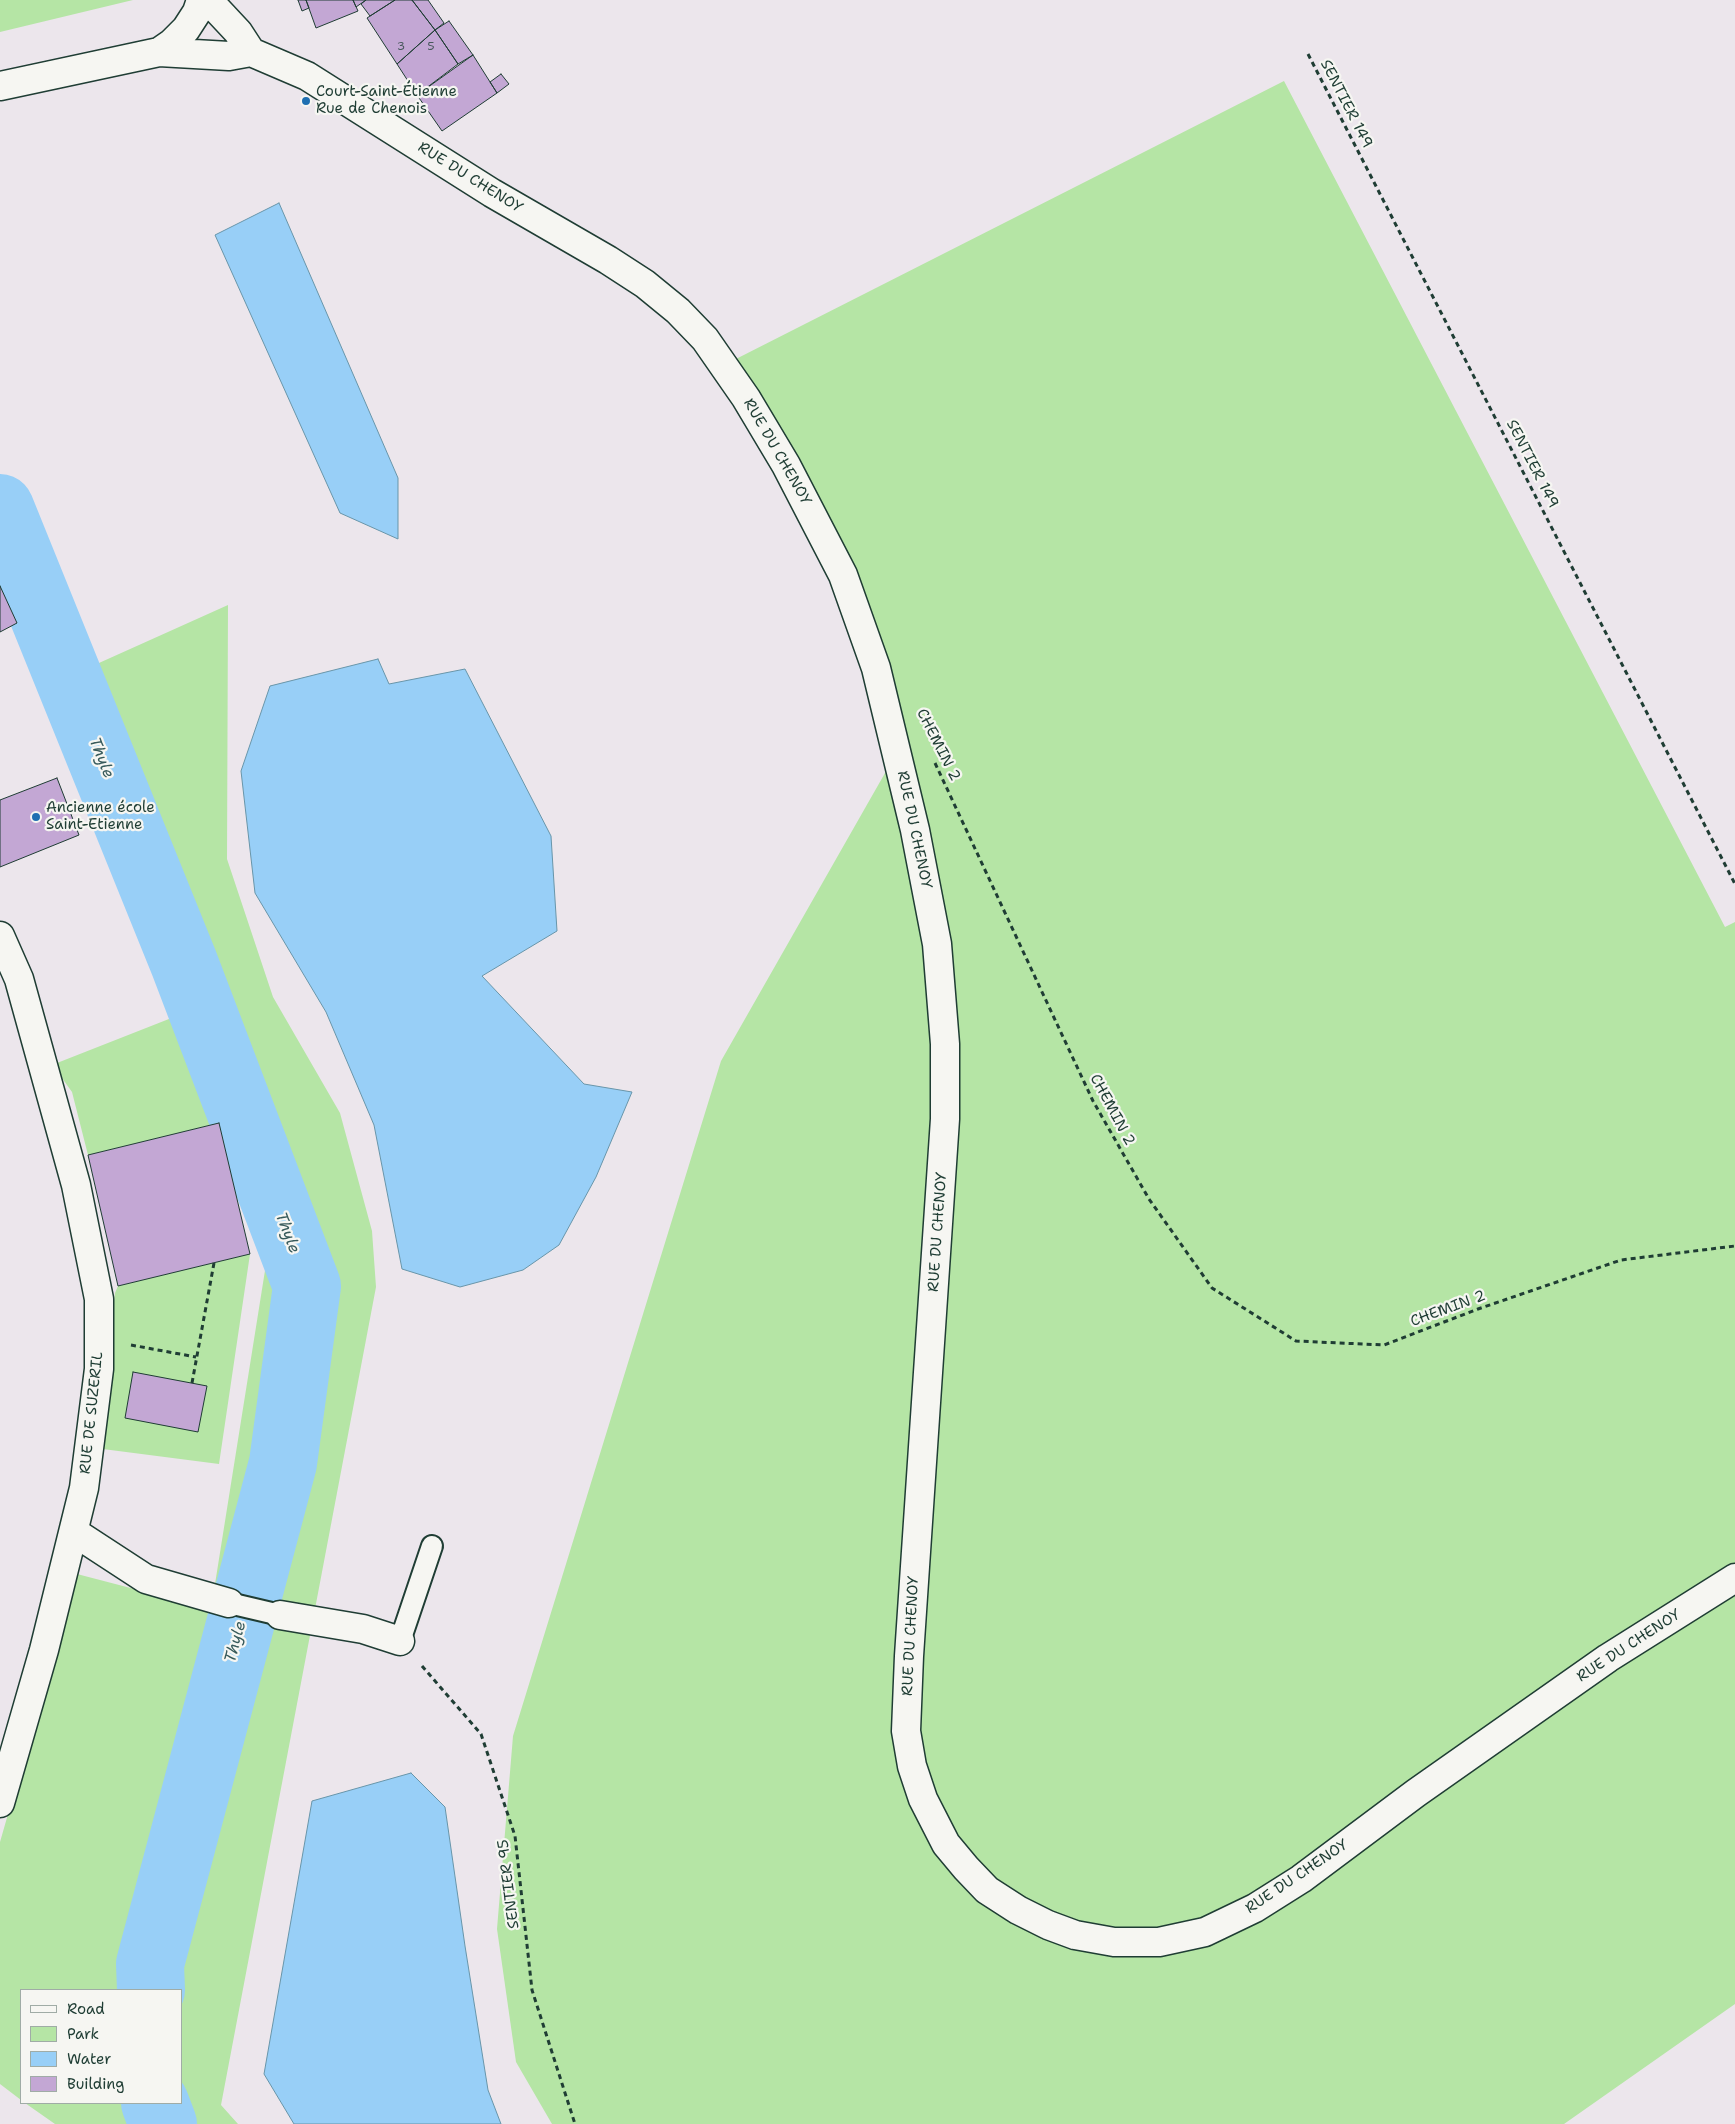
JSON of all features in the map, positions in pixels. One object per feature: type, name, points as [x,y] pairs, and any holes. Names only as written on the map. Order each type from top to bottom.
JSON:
[{"type":"street","points":[[159,52],[172,43],[186,29],[197,12],[201,0]]},
{"type":"street","points":[[0,86],[159,52],[229,56],[251,52],[238,32],[208,0]]},
{"type":"street","name":"RUE DU CHENOY","points":[[251,52],[307,76],[492,193],[608,260],[645,284],[678,311],[705,340],[746,398],[786,465],[843,575],[876,668],[915,830],[937,944],[945,1044],[945,1119],[909,1656],[906,1731],[912,1766],[923,1799],[946,1844],[966,1868],[988,1890],[1018,1910],[1048,1925],[1075,1935],[1114,1942],[1159,1942],[1205,1932],[1255,1908],[1300,1879],[1416,1793],[1608,1658],[1735,1578]]},
{"type":"street","name":"RUE DE SUZERIL","points":[[0,936],[19,979],[71,1166],[99,1299],[99,1369],[84,1488],[44,1650],[0,1803]]},
{"type":"street","points":[[74,1532],[146,1579],[229,1603]]},
{"type":"street","points":[[280,1615],[363,1629],[400,1641]]},
{"type":"lane","points":[[400,1641],[432,1546]]},
{"type":"lane","points":[[229,1603],[280,1615]]},
{"type":"path","name":"SENTIER 149","points":[[1308,54],[1735,884]]},
{"type":"path","name":"CHEMIN 2","points":[[932,757],[1093,1101],[1149,1199],[1212,1288],[1296,1341],[1384,1345],[1478,1309],[1621,1260],[1735,1246]]},
{"type":"path","points":[[192,1383],[214,1263]]},
{"type":"path","points":[[128,1344],[196,1357]]},
{"type":"path","name":"SENTIER 95","points":[[400,1641],[481,1734],[516,1836],[532,1990],[575,2124]]},
{"type":"green space","points":[[0,0],[133,0],[0,32]]},
{"type":"green space","points":[[1284,81],[1725,927],[1735,922],[1735,2004],[1564,2124],[552,2124],[516,2062],[497,1929],[513,1736],[721,1061],[893,759],[823,511],[730,362]]},
{"type":"green space","points":[[228,605],[227,859],[273,997],[340,1113],[372,1231],[376,1287],[221,2105],[238,2124],[55,2124],[26,2104],[182,2104],[182,1989],[20,1989],[20,2099],[0,2084],[0,1842],[77,1574],[211,1609],[267,1258],[223,1076],[50,685]]},
{"type":"green space","points":[[174,1017],[219,1123],[88,1155],[72,1092],[62,1078],[57,1063]]},
{"type":"green space","points":[[250,1254],[219,1464],[95,1448],[115,1293],[118,1286]]},
{"type":"water","points":[[279,203],[398,478],[398,539],[340,513],[215,235]]},
{"type":"water","points":[[378,659],[389,684],[465,669],[551,836],[557,931],[482,976],[584,1084],[632,1092],[596,1177],[559,1245],[523,1270],[460,1287],[402,1269],[374,1125],[326,1012],[255,893],[241,771],[270,686]]},
{"type":"water","points":[[411,1773],[445,1807],[488,2090],[501,2124],[294,2124],[264,2074],[312,1801]]},
{"type":"building","points":[[298,0],[306,0],[309,8],[302,11]]},
{"type":"building","points":[[306,0],[353,0],[358,11],[316,28]]},
{"type":"building","points":[[353,0],[366,0],[356,7]]},
{"type":"building","points":[[366,0],[395,0],[370,16],[361,4]]},
{"type":"building","points":[[395,0],[412,0],[435,30],[397,64],[367,18]]},
{"type":"building","points":[[412,0],[428,0],[444,23],[435,30]]},
{"type":"building","points":[[449,21],[473,55],[458,64],[435,30]]},
{"type":"building","points":[[435,30],[458,64],[417,95],[397,64]]},
{"type":"building","points":[[473,55],[497,93],[442,131],[417,95]]},
{"type":"building","points":[[501,74],[509,84],[497,93],[490,82]]},
{"type":"building","points":[[0,586],[17,623],[0,632]]},
{"type":"building","name":"Ancienne école Saint-Etienne","points":[[57,778],[79,835],[0,867],[0,800]]},
{"type":"building","points":[[219,1123],[250,1254],[118,1286],[88,1155]]},
{"type":"building","points":[[133,1372],[207,1386],[198,1432],[125,1418]]},
{"type":"waterway","name":"Thyle","points":[[0,508],[184,963],[307,1286],[283,1463],[150,1964],[151,1989]]},
{"type":"waterway","name":"Thyle","points":[[155,2104],[163,2124]]},
{"type":"place","name":"Court-Saint-Étienne Rue de Chenois","points":[[306,101]]},
{"type":"place","name":"Ancienne école Saint-Etienne","points":[[36,817]]}]
